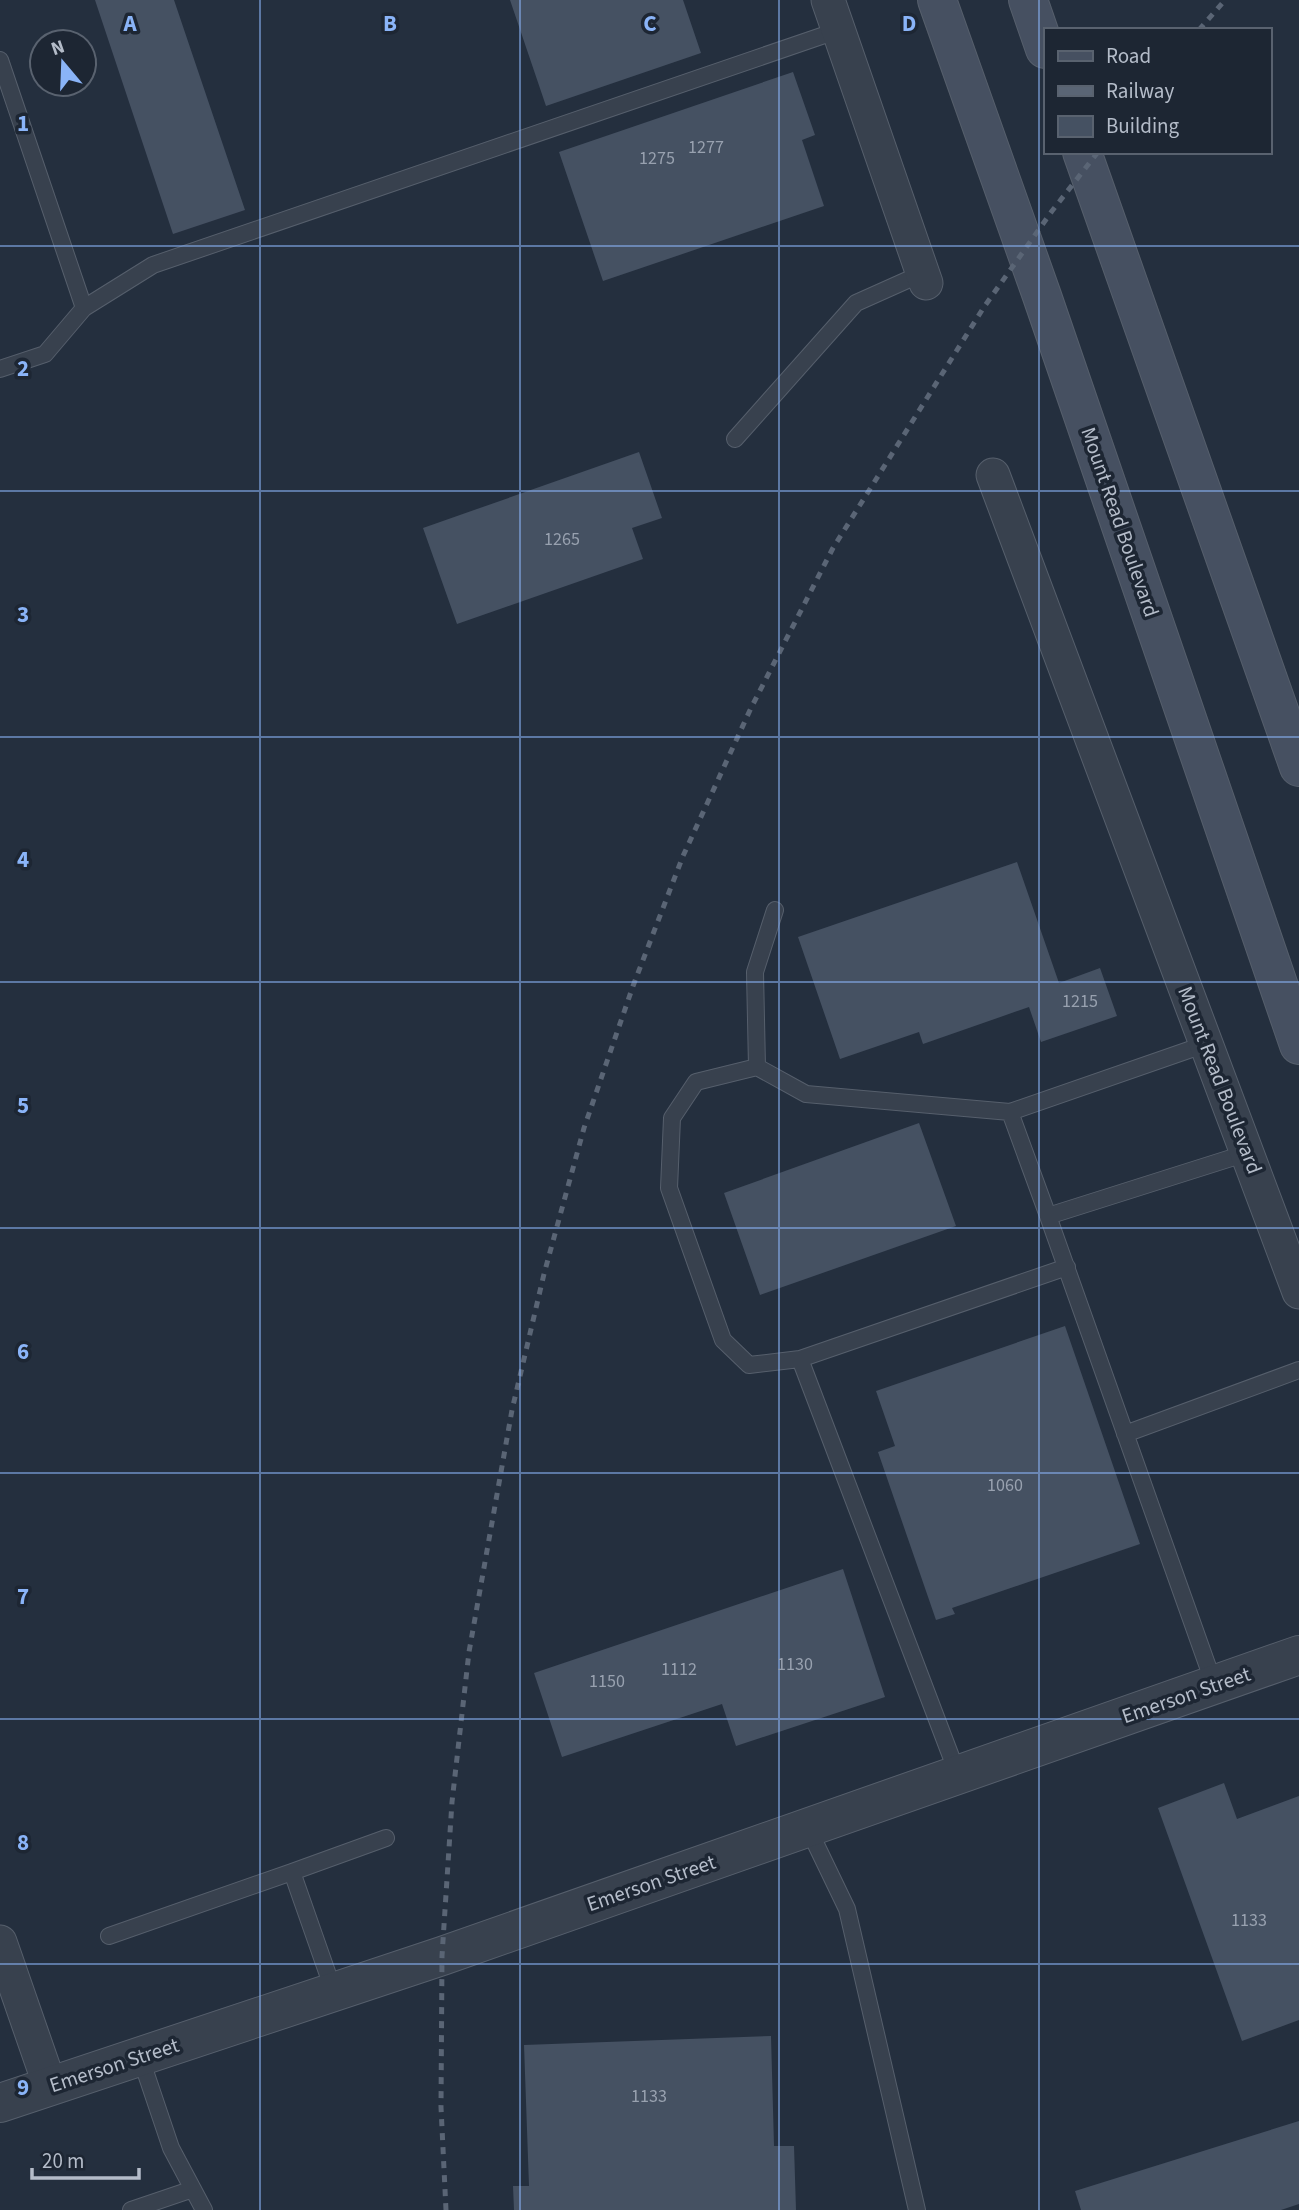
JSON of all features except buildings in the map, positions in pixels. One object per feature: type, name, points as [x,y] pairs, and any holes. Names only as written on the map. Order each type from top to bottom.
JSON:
[{"type":"main road","name":"Mount Read Boulevard","points":[[937,0],[1056,335],[1299,1045]]},
{"type":"main road","points":[[1028,0],[1044,46]]},
{"type":"main road","points":[[1083,154],[1299,767]]},
{"type":"street","points":[[833,15],[925,278]]},
{"type":"street","name":"Mount Read Boulevard","points":[[993,475],[1299,1292]]},
{"type":"street","name":"Emerson Street","points":[[0,2103],[334,1992],[1299,1655]]},
{"type":"street","points":[[0,1942],[50,2086]]},
{"type":"lane","points":[[0,369],[45,354],[84,308],[153,265],[833,15]]},
{"type":"lane","points":[[0,60],[84,308]]},
{"type":"lane","points":[[735,439],[856,303],[925,278]]},
{"type":"lane","points":[[757,1068],[755,972],[775,910]]},
{"type":"lane","points":[[1067,1268],[800,1359],[749,1365],[723,1340],[669,1188],[672,1118],[696,1082],[757,1068],[806,1094],[1010,1112],[1206,1044]]},
{"type":"lane","points":[[1010,1112],[1214,1684]]},
{"type":"lane","points":[[1048,1216],[1247,1153]]},
{"type":"lane","points":[[800,1359],[958,1774]]},
{"type":"lane","points":[[1125,1434],[1299,1370]]},
{"type":"lane","points":[[808,1828],[847,1909],[917,2210]]},
{"type":"lane","points":[[109,1936],[386,1838]]},
{"type":"lane","points":[[292,1872],[334,1992]]},
{"type":"lane","points":[[140,2056],[171,2148],[204,2210]]},
{"type":"lane","points":[[131,2210],[193,2189]]},
{"type":"railway","points":[[1201,28],[1225,0]]},
{"type":"railway","points":[[446,2210],[441,2107],[442,1956],[452,1802],[469,1652],[512,1410],[544,1274],[584,1128],[633,986],[683,856],[751,708],[833,548],[984,307],[1096,154]]}]
